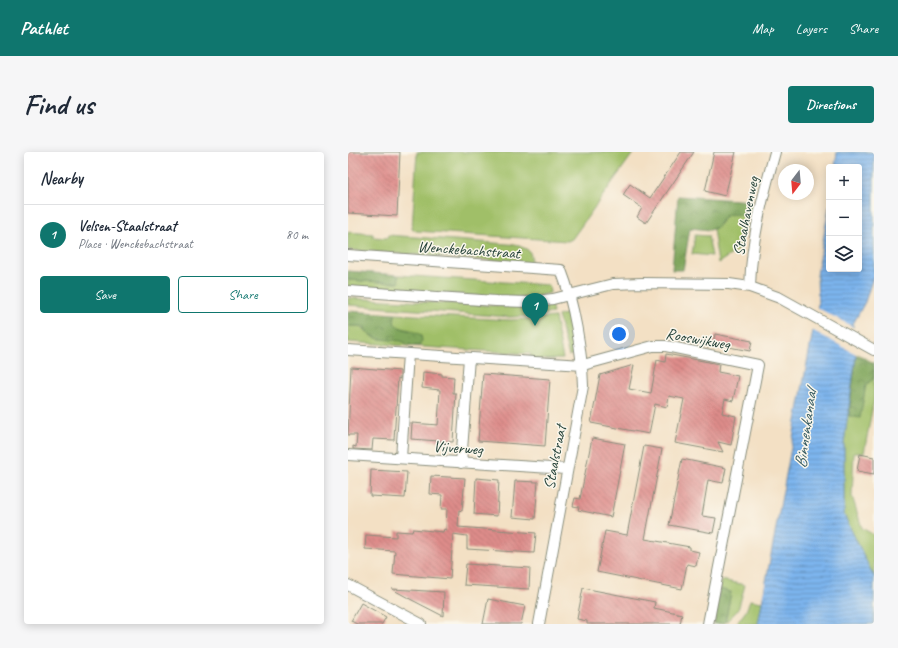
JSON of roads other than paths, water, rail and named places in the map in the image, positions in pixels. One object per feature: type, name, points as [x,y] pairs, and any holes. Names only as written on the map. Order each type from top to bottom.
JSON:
[{"type":"street","name":"Staalhavenweg","points":[[750,287],[750,271],[759,213],[775,152]]},
{"type":"street","name":"Wenckebachstraat","points":[[348,255],[561,270],[569,295]]},
{"type":"street","points":[[348,291],[528,302],[569,295],[613,284],[729,284],[750,287],[780,298],[787,304],[874,350]]},
{"type":"street","name":"Staalstraat","points":[[539,624],[566,470],[583,386],[583,365],[569,295]]},
{"type":"street","name":"Rooswijkweg","points":[[348,350],[583,365],[653,346],[666,346],[758,365],[708,624]]},
{"type":"street","points":[[401,458],[408,354]]},
{"type":"street","points":[[461,462],[469,358]]},
{"type":"street","name":"Vijverweg","points":[[348,455],[566,470]]},
{"type":"street","points":[[348,585],[421,624]]},
{"type":"water","name":"Binnenkanaal","points":[[837,152],[874,152],[874,274],[865,302],[853,324],[856,355],[844,443],[844,515],[874,577],[874,624],[758,624],[818,304],[817,275],[826,224],[826,272],[862,272],[862,164],[835,164]]},
{"type":"place","name":"Velsen-Staalstraat","points":[[535,326]]}]
